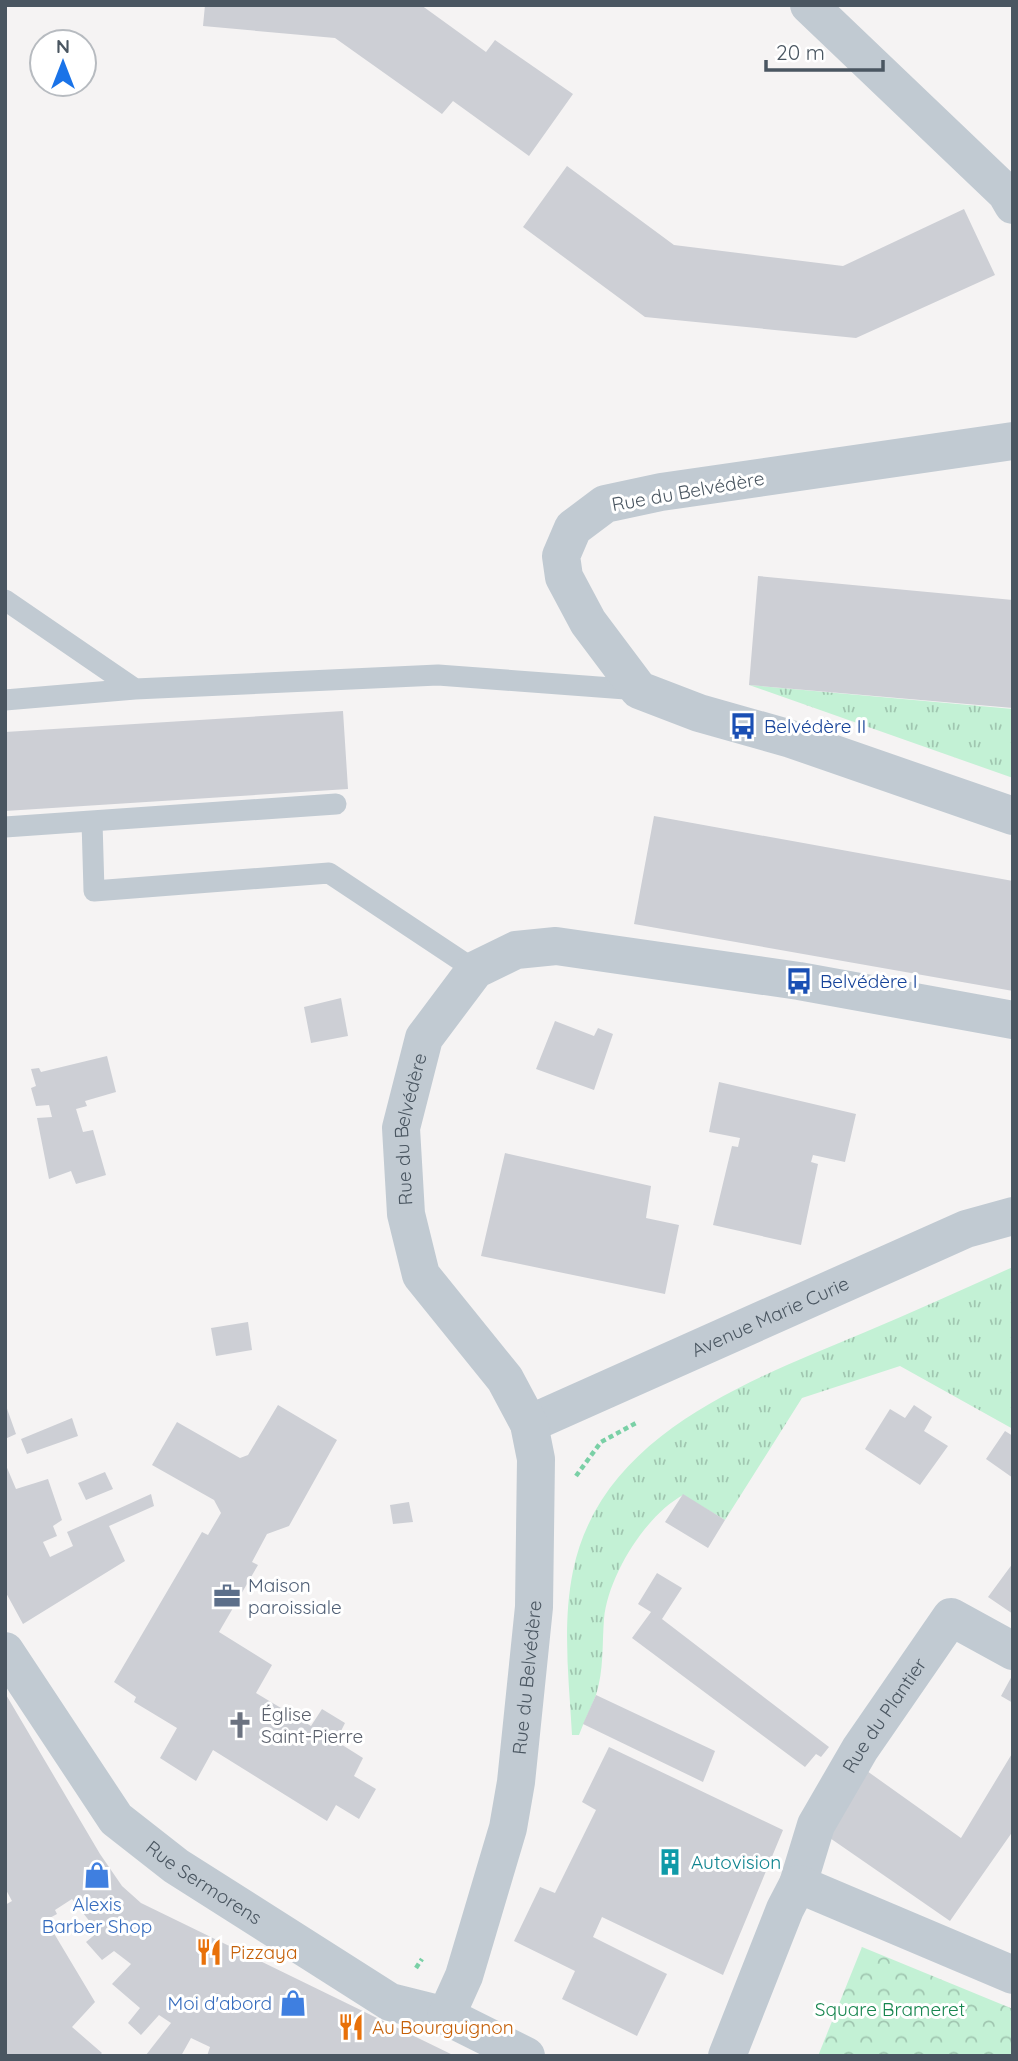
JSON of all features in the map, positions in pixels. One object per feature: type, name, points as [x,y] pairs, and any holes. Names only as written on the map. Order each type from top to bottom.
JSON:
[{"type":"street","points":[[809,5],[1006,193],[1013,205]]},
{"type":"street","name":"Rue du Belvédère","points":[[639,690],[588,622],[564,577],[562,555],[573,528],[605,504],[661,492],[1013,441]]},
{"type":"street","points":[[639,690],[699,713],[791,739],[1013,816]]},
{"type":"street","name":"Rue du Belvédère","points":[[446,2016],[464,1976],[476,1936],[508,1828],[516,1782],[534,1608],[536,1459],[528,1424],[505,1379],[421,1275],[406,1214],[401,1128],[424,1038],[475,970],[516,950],[556,946],[799,981],[1013,1020]]},
{"type":"street","name":"Avenue Marie Curie","points":[[528,1424],[966,1229],[1013,1216]]},
{"type":"street","name":"Rue du Plantier","points":[[798,1884],[822,1814],[860,1749],[951,1616],[1013,1651]]},
{"type":"street","name":"Rue Sermorens","points":[[10,1667],[38,1698],[116,1819],[176,1866],[390,2002],[446,2016],[519,2054]]},
{"type":"street","points":[[727,2056],[785,1909],[798,1884],[1013,1975]]},
{"type":"lane","points":[[5,600],[135,689]]},
{"type":"lane","points":[[5,700],[135,689],[438,675],[639,690]]},
{"type":"lane","points":[[5,827],[336,804]]},
{"type":"lane","points":[[92,821],[94,891],[329,873],[475,970]]},
{"type":"path","points":[[575,1477],[600,1439],[648,1416]]},
{"type":"green space","points":[[749,685],[1013,709],[1013,778]]},
{"type":"green space","points":[[1013,1267],[1013,1429],[900,1366],[802,1398],[725,1520],[683,1495],[655,1517],[642,1532],[613,1584],[604,1619],[599,1686],[579,1735],[572,1735],[567,1632],[573,1571],[589,1523],[614,1483],[647,1448],[686,1419],[729,1393]]},
{"type":"green space","name":"Square Brameret","points":[[862,1947],[1013,2009],[1013,2056],[818,2056]]},
{"type":"building","points":[[205,5],[421,5],[486,52],[495,40],[573,94],[529,156],[453,101],[442,114],[335,38],[203,26]]},
{"type":"building","points":[[567,166],[674,245],[843,266],[964,209],[995,275],[856,338],[645,317],[523,227]]},
{"type":"building","points":[[758,576],[1013,600],[1013,708],[749,685]]},
{"type":"building","points":[[343,711],[348,789],[5,811],[5,732]]},
{"type":"building","points":[[654,816],[1013,881],[1013,991],[634,924]]},
{"type":"building","points":[[341,998],[348,1036],[311,1043],[304,1007]]},
{"type":"building","points":[[555,1021],[594,1036],[598,1028],[613,1034],[594,1090],[536,1069]]},
{"type":"building","points":[[107,1056],[116,1092],[85,1101],[87,1106],[76,1109],[83,1132],[93,1130],[106,1175],[76,1184],[71,1171],[49,1179],[37,1118],[52,1117],[49,1105],[36,1106],[31,1088],[36,1086],[31,1069],[39,1068],[41,1072]]},
{"type":"building","points":[[719,1082],[856,1114],[845,1162],[813,1155],[811,1162],[818,1164],[801,1245],[713,1225],[732,1146],[738,1147],[740,1138],[709,1132]]},
{"type":"building","points":[[505,1153],[651,1186],[646,1218],[679,1225],[665,1294],[481,1256]]},
{"type":"building","points":[[248,1322],[252,1350],[216,1356],[211,1328]]},
{"type":"building","points":[[5,1403],[16,1434],[5,1439]]},
{"type":"building","points":[[278,1405],[337,1440],[289,1526],[267,1534],[252,1562],[258,1565],[219,1632],[272,1665],[256,1693],[311,1726],[322,1709],[345,1723],[336,1741],[363,1758],[354,1776],[376,1789],[359,1819],[336,1805],[327,1821],[213,1750],[196,1781],[160,1758],[177,1728],[134,1702],[136,1697],[114,1682],[202,1532],[208,1535],[221,1513],[214,1500],[152,1465],[177,1422],[240,1458],[248,1455]]},
{"type":"building","points":[[914,1405],[932,1417],[924,1431],[948,1446],[920,1485],[865,1449],[890,1409],[905,1418]]},
{"type":"building","points":[[72,1418],[78,1436],[27,1454],[21,1439]]},
{"type":"building","points":[[1005,1431],[1013,1436],[1013,1478],[986,1459]]},
{"type":"building","points":[[5,1463],[16,1489],[48,1479],[62,1520],[53,1526],[57,1536],[43,1542],[50,1557],[73,1546],[67,1532],[151,1494],[154,1506],[109,1526],[125,1561],[23,1624],[5,1591]]},
{"type":"building","points":[[105,1472],[113,1489],[86,1500],[78,1483]]},
{"type":"building","points":[[683,1494],[725,1520],[708,1548],[665,1522]]},
{"type":"building","points":[[409,1502],[413,1522],[393,1524],[390,1505]]},
{"type":"building","points":[[1013,1563],[1013,1614],[988,1597]]},
{"type":"building","points":[[657,1573],[682,1588],[662,1619],[829,1747],[821,1757],[816,1754],[805,1767],[632,1638],[651,1612],[638,1604]]},
{"type":"building","points":[[1013,1674],[1013,1703],[1001,1696]]},
{"type":"building","points":[[5,1693],[100,1854],[122,1886],[141,1903],[455,2056],[207,2056],[210,2047],[191,2038],[181,2056],[148,2056],[146,2055],[171,2023],[159,2015],[141,2035],[128,2023],[140,2008],[112,1984],[131,1964],[114,1951],[102,1960],[86,1942],[98,1932],[72,1899],[55,1910],[57,1914],[46,1920],[95,2002],[72,2027],[102,2053],[99,2056],[5,2056],[5,1905],[12,1901],[5,1888]]},
{"type":"building","points":[[596,1695],[715,1751],[703,1782],[583,1724]]},
{"type":"building","name":"Autovision","points":[[609,1747],[783,1830],[723,1975],[602,1917],[593,1937],[667,1974],[637,2036],[562,1999],[575,1971],[514,1941],[540,1887],[555,1893],[596,1810],[582,1802]]},
{"type":"building","points":[[1013,1752],[1013,1831],[950,1921],[827,1836],[867,1771],[961,1838]]},
{"type":"place","name":"Belvédère II","points":[[743,726]]},
{"type":"place","name":"Belvédère I","points":[[799,981]]},
{"type":"place","name":"Maison paroissiale","points":[[227,1596]]},
{"type":"place","name":"Église Saint-Pierre","points":[[240,1725]]},
{"type":"place","name":"Autovision","points":[[670,1862]]},
{"type":"place","name":"Alexis Barber Shop","points":[[97,1875]]},
{"type":"place","name":"Pizzaya","points":[[209,1952]]},
{"type":"place","name":"Moi d'abord","points":[[293,2003]]},
{"type":"place","name":"Au Bourguignon","points":[[351,2027]]}]
